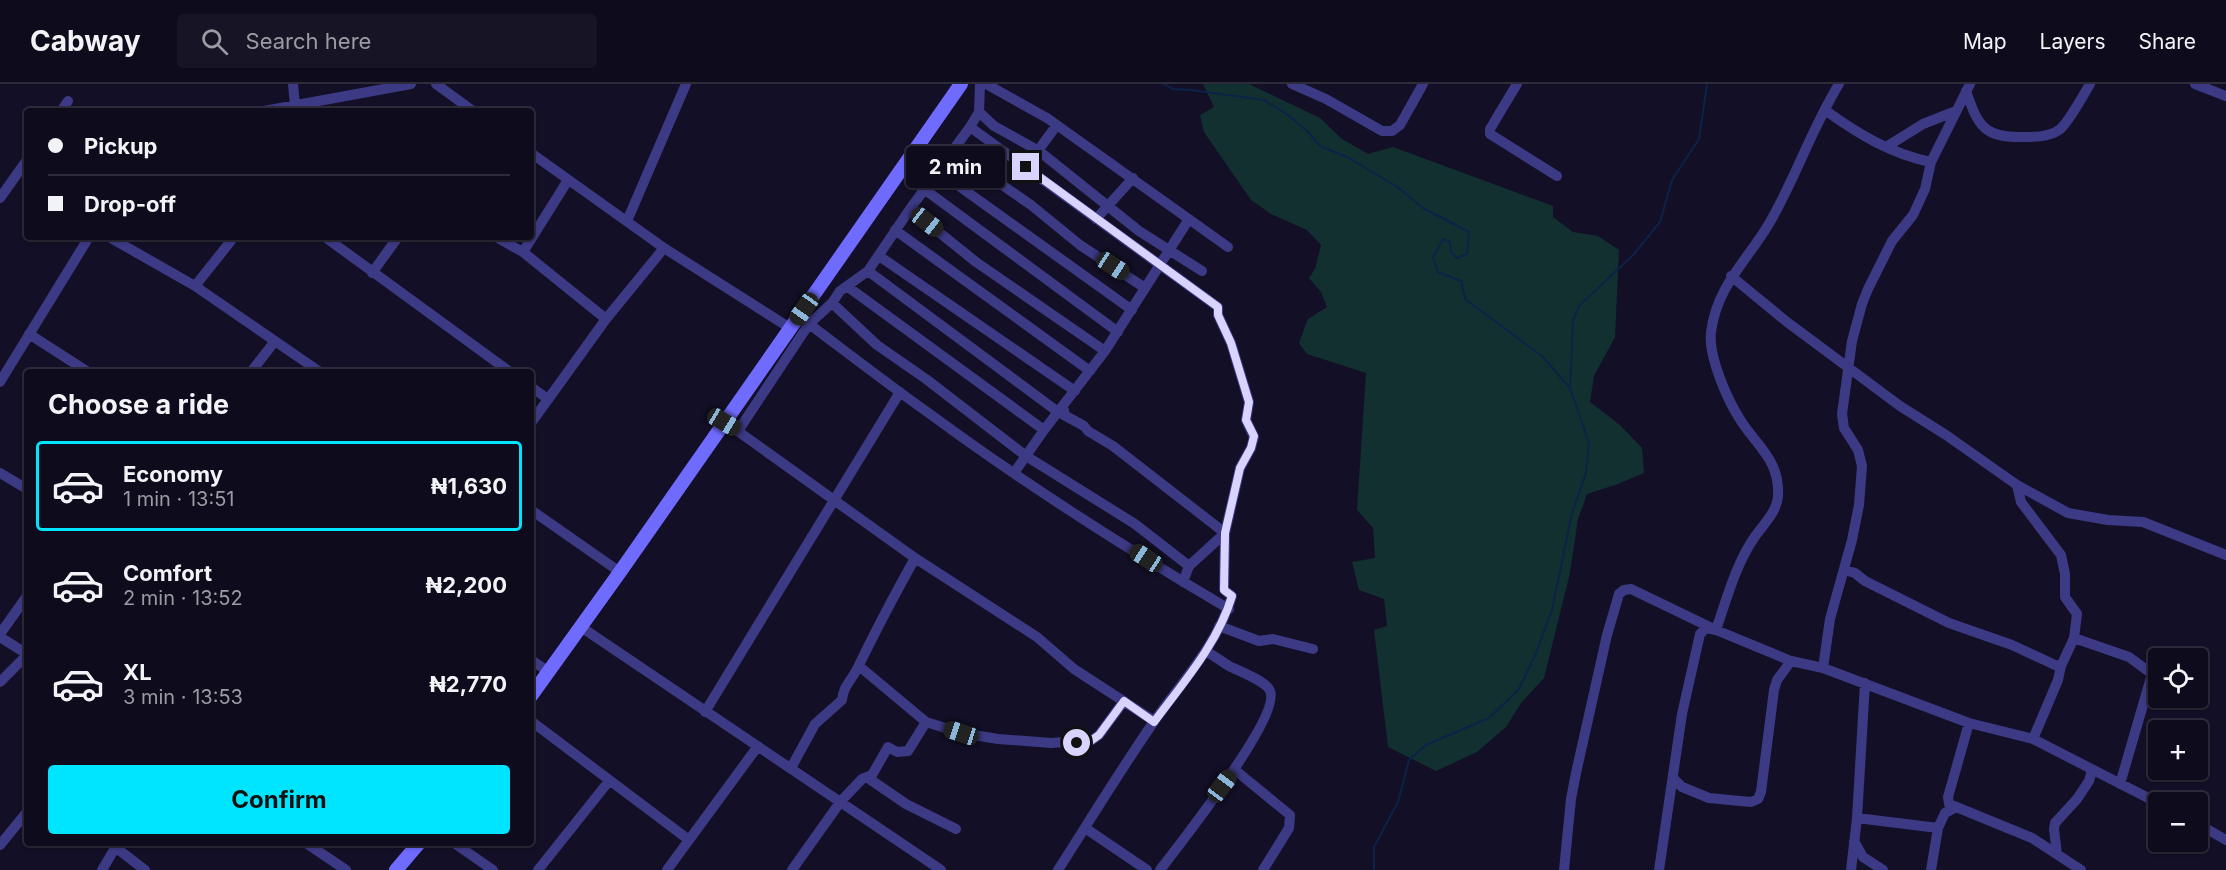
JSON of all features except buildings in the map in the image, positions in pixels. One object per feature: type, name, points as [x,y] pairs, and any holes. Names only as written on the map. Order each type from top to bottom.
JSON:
[{"type":"main road","points":[[534,692],[961,84]]},
{"type":"main road","points":[[396,870],[416,846]]},
{"type":"street","points":[[293,84],[295,106]]},
{"type":"street","points":[[283,108],[324,106],[411,84]]},
{"type":"street","points":[[436,84],[469,108]]},
{"type":"street","points":[[627,221],[686,84]]},
{"type":"street","points":[[738,431],[809,324],[832,303],[840,291],[868,271],[910,208],[970,127],[979,112],[980,84]]},
{"type":"street","points":[[986,84],[1047,118],[1228,248]]},
{"type":"street","points":[[1292,84],[1326,99],[1382,131],[1392,131],[1400,125],[1423,84]]},
{"type":"street","points":[[1517,84],[1490,129],[1490,134],[1557,176]]},
{"type":"street","points":[[1716,630],[1746,548],[1775,510],[1778,497],[1773,463],[1740,420],[1713,362],[1711,333],[1718,305],[1731,276],[1771,220],[1839,84]]},
{"type":"street","points":[[1968,87],[1978,122],[1986,131],[2009,137],[2047,136],[2061,129],[2090,84]]},
{"type":"street","points":[[2195,84],[2226,96]]},
{"type":"street","points":[[1823,668],[1830,619],[1859,506],[1862,466],[1858,450],[1844,428],[1842,414],[1852,341],[1862,304],[1892,241],[1913,215],[1925,189],[1931,162],[1968,87]]},
{"type":"street","points":[[63,108],[68,101]]},
{"type":"street","points":[[1825,110],[1856,132],[1886,147],[1908,157],[1931,162]]},
{"type":"street","points":[[1886,147],[1923,124],[1956,111]]},
{"type":"street","points":[[979,112],[994,126],[1039,151],[1139,231],[1202,271]]},
{"type":"street","points":[[1026,167],[1056,126]]},
{"type":"street","points":[[970,127],[1218,307],[1218,315],[1231,343],[1249,402],[1246,420],[1254,436],[1251,448],[1240,468],[1225,533],[1224,590],[1232,596],[1229,609],[1206,651],[1154,722],[1058,870]]},
{"type":"street","points":[[953,151],[1031,205],[1080,244],[1145,288]]},
{"type":"street","points":[[534,155],[664,248],[790,328]]},
{"type":"street","points":[[0,198],[24,164]]},
{"type":"street","points":[[938,171],[1132,310]]},
{"type":"street","points":[[1096,219],[1106,205],[1133,178]]},
{"type":"street","points":[[534,234],[568,180]]},
{"type":"street","points":[[924,189],[1118,332]]},
{"type":"street","points":[[910,208],[976,262],[1105,351]]},
{"type":"street","points":[[1014,473],[1105,351],[1189,219]]},
{"type":"street","points":[[895,230],[1090,371]]},
{"type":"street","points":[[0,382],[86,240]]},
{"type":"street","points":[[114,240],[195,286],[317,369]]},
{"type":"street","points":[[195,286],[232,240]]},
{"type":"street","points":[[329,240],[506,369]]},
{"type":"street","points":[[372,273],[396,240]]},
{"type":"street","points":[[501,240],[523,252],[606,319]]},
{"type":"street","points":[[523,252],[530,240]]},
{"type":"street","points":[[534,419],[606,319],[664,248]]},
{"type":"street","points":[[879,256],[1075,391]]},
{"type":"street","points":[[868,271],[1058,412]]},
{"type":"street","points":[[1731,276],[1786,322],[1900,406],[1963,446],[2017,485],[2068,513],[2108,520],[2143,522],[2226,555]]},
{"type":"street","points":[[848,287],[1044,430]]},
{"type":"street","points":[[832,303],[877,345],[926,379],[1026,456],[1135,524],[1189,566]]},
{"type":"street","points":[[809,324],[1014,473],[1229,609]]},
{"type":"street","points":[[29,334],[83,369]]},
{"type":"street","points":[[253,369],[275,340]]},
{"type":"street","points":[[534,389],[548,399]]},
{"type":"street","points":[[705,712],[900,392]]},
{"type":"street","points":[[1058,412],[1064,410],[1064,415],[1068,419],[1084,426],[1088,431],[1113,446],[1225,533]]},
{"type":"street","points":[[724,422],[915,558],[1037,637],[1068,664],[1154,722]]},
{"type":"street","points":[[0,473],[24,487]]},
{"type":"street","points":[[2017,485],[2021,502],[2061,555],[2065,574],[2065,597],[2077,614],[2074,638],[2033,739]]},
{"type":"street","points":[[534,512],[620,572]]},
{"type":"street","points":[[1183,582],[1189,566],[1225,533]]},
{"type":"street","points":[[791,768],[815,724],[842,700],[843,690],[859,666],[865,650],[915,558]]},
{"type":"street","points":[[1844,570],[1855,573],[1865,581],[1949,623],[2012,645],[2061,666]]},
{"type":"street","points":[[1564,870],[1571,799],[1607,635],[1619,594],[1631,589],[1716,630],[1791,661],[1823,668],[1969,723],[2033,739],[2148,798]]},
{"type":"street","points":[[24,600],[0,635],[24,653]]},
{"type":"street","points":[[1219,626],[1259,641],[1273,639],[1313,649]]},
{"type":"street","points":[[581,627],[841,801],[926,866],[941,870]]},
{"type":"street","points":[[1659,870],[1686,690],[1700,634],[1706,628],[1716,630]]},
{"type":"street","points":[[2074,638],[2121,654],[2152,674],[2121,784]]},
{"type":"street","points":[[1160,870],[1235,770],[1268,711],[1272,698],[1270,689],[1263,683],[1206,651]]},
{"type":"street","points":[[0,682],[24,658]]},
{"type":"street","points":[[1674,778],[1682,787],[1709,798],[1751,802],[1758,799],[1761,792],[1774,690],[1777,680],[1791,661]]},
{"type":"street","points":[[534,662],[549,672]]},
{"type":"street","points":[[859,666],[926,722],[961,733],[998,740],[1077,743],[1092,740],[1099,735],[1124,701]]},
{"type":"street","points":[[1851,870],[1857,818],[1865,683]]},
{"type":"street","points":[[792,870],[841,801],[862,779],[872,775],[888,747],[897,752],[908,751],[926,722]]},
{"type":"street","points":[[534,723],[689,840]]},
{"type":"street","points":[[1969,723],[1948,797],[1949,804],[2017,830],[2081,870]]},
{"type":"street","points":[[667,870],[758,746]]},
{"type":"street","points":[[1235,770],[1290,815],[1289,828],[1263,870]]},
{"type":"street","points":[[2057,854],[2055,823],[2077,799],[2089,781],[2092,770]]},
{"type":"street","points":[[868,777],[906,804],[956,829]]},
{"type":"street","points":[[538,870],[609,781]]},
{"type":"street","points":[[1670,793],[1682,787]]},
{"type":"street","points":[[1932,870],[1938,828],[1945,813],[1956,807]]},
{"type":"street","points":[[0,845],[24,816]]},
{"type":"street","points":[[1857,818],[1938,828]]},
{"type":"street","points":[[1085,828],[1147,870]]},
{"type":"street","points":[[2208,830],[2226,840]]},
{"type":"street","points":[[1853,838],[1863,857],[1883,870]]},
{"type":"street","points":[[102,870],[115,846]]},
{"type":"street","points":[[117,846],[145,870]]},
{"type":"street","points":[[310,846],[346,870]]},
{"type":"street","points":[[458,846],[493,870]]},
{"type":"green space","points":[[1203,84],[1249,84],[1320,118],[1342,139],[1368,154],[1393,147],[1553,206],[1553,217],[1573,232],[1598,236],[1619,250],[1615,337],[1594,376],[1590,402],[1620,425],[1642,448],[1644,473],[1587,494],[1578,519],[1570,573],[1544,678],[1521,703],[1506,727],[1477,752],[1436,771],[1388,747],[1374,630],[1387,626],[1384,599],[1359,590],[1352,562],[1375,558],[1373,528],[1357,510],[1366,373],[1307,354],[1299,343],[1308,319],[1327,307],[1321,292],[1309,278],[1315,269],[1321,245],[1307,230],[1271,214],[1251,200],[1204,132],[1200,115],[1214,107]]},
{"type":"waterway","points":[[1164,84],[1173,89],[1264,100],[1288,115],[1320,146],[1349,158],[1399,188],[1423,208],[1469,232],[1467,254],[1457,258],[1451,252],[1450,242],[1443,239],[1433,257],[1438,272],[1461,281],[1465,299],[1543,357],[1569,387]]},
{"type":"waterway","points":[[1374,870],[1374,847],[1398,802],[1409,760],[1426,745],[1489,718],[1519,689],[1536,653],[1552,610],[1572,513],[1586,473],[1589,443],[1570,388],[1573,321],[1579,306],[1634,254],[1660,222],[1672,180],[1699,139],[1707,84]]},
{"type":"route","points":[[1026,167],[1218,307],[1218,315],[1231,343],[1249,402],[1246,420],[1254,436],[1251,448],[1240,468],[1225,533],[1224,590],[1232,596],[1229,609],[1206,651],[1154,722],[1124,701],[1099,735],[1092,740],[1077,743]]}]
